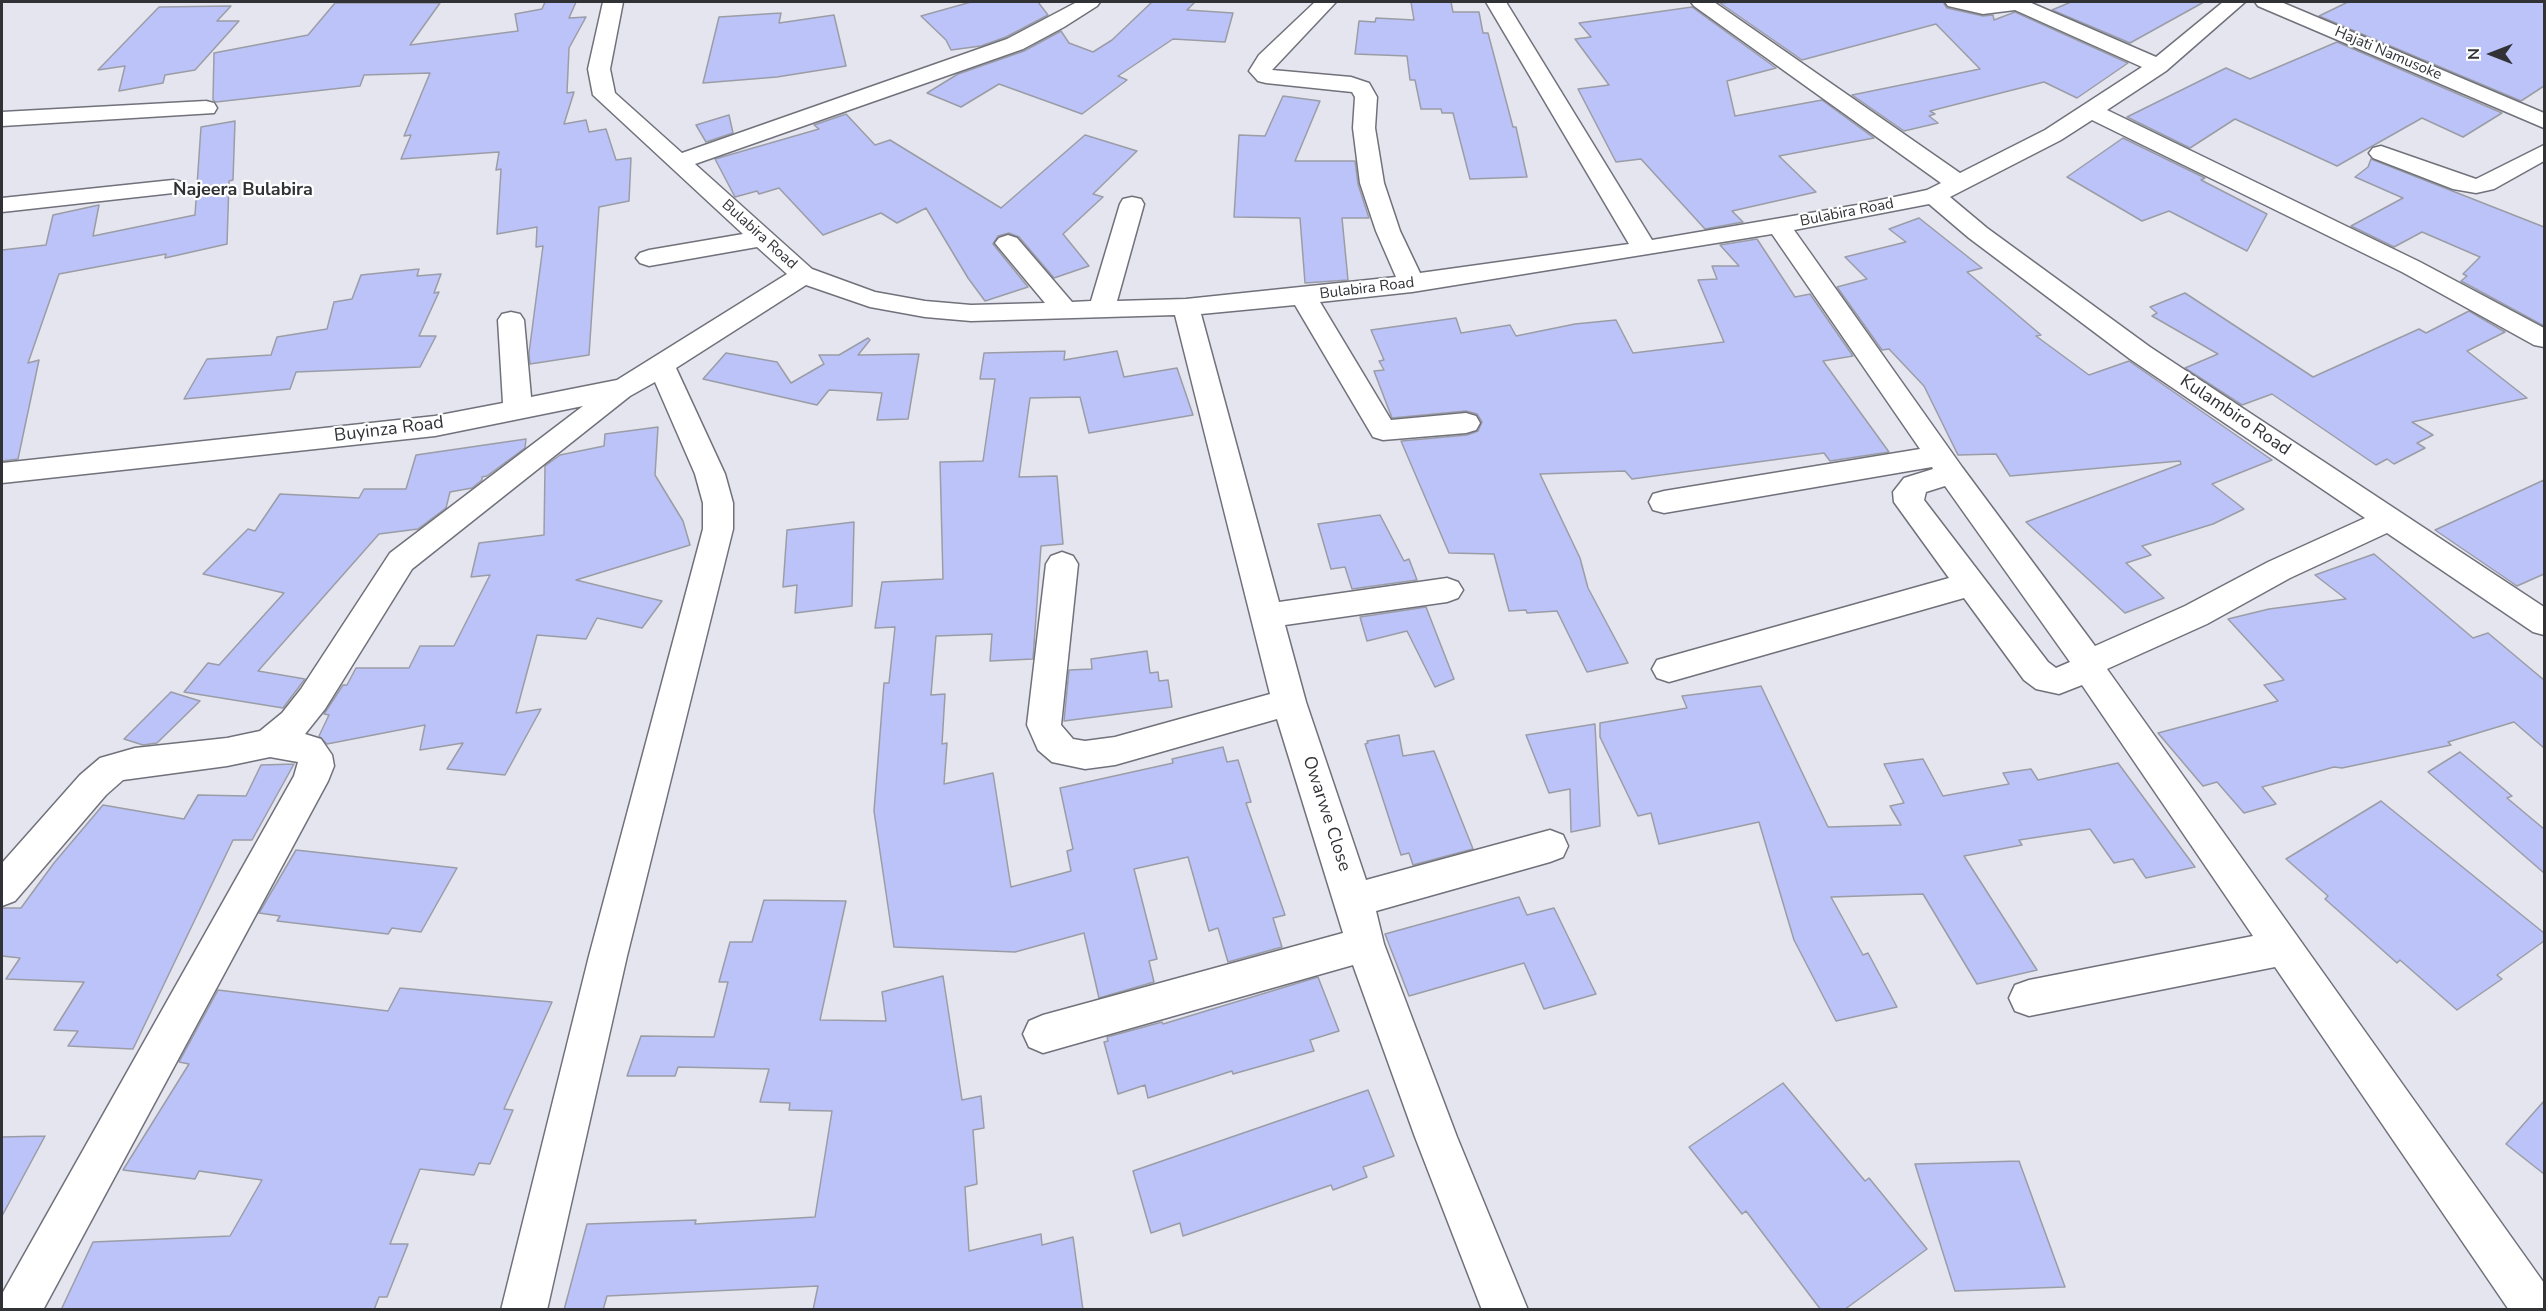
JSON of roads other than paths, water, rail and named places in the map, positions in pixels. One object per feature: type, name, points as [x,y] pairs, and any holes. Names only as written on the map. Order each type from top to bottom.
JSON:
[{"type":"street","name":"Bulabira Road","points":[[613,2],[599,69],[604,95],[803,275],[870,299],[925,309],[971,313],[1186,307],[1412,284],[1645,249],[1934,196],[2053,135],[2158,66],[2235,2]]},
{"type":"street","points":[[679,162],[984,56],[1057,23],[1090,2]]},
{"type":"street","points":[[1326,2],[1267,60],[1260,71],[1266,76],[1351,84],[1361,88],[1365,97],[1364,128],[1372,183],[1388,231],[1412,284]]},
{"type":"street","points":[[1496,2],[1645,249]]},
{"type":"street","points":[[1701,2],[1959,184]]},
{"type":"street","points":[[1955,2],[1983,8],[2015,3],[2158,66]]},
{"type":"street","name":"Hajati Namusoke","points":[[2265,2],[2544,121]]},
{"type":"street","points":[[2,119],[206,108]]},
{"type":"street","points":[[2090,110],[2411,267],[2544,339]]},
{"type":"street","points":[[2381,153],[2461,184],[2476,186],[2486,184],[2544,152]]},
{"type":"street","points":[[2,205],[173,187]]},
{"type":"street","name":"Kulambiro Road","points":[[1934,196],[1994,246],[2140,353],[2544,623]]},
{"type":"street","points":[[1102,309],[1132,204]]},
{"type":"street","points":[[1778,225],[2536,1310]]},
{"type":"street","points":[[649,258],[763,238]]},
{"type":"street","points":[[1008,243],[1065,310]]},
{"type":"street","name":"Buyinza Road","points":[[2,473],[435,426],[625,388],[803,275]]},
{"type":"street","points":[[1304,296],[1383,430],[1466,423]]},
{"type":"street","name":"Owarwe Close","points":[[1186,307],[1289,702],[1354,900],[1365,944],[1436,1137],[1505,1310]]},
{"type":"street","points":[[511,320],[518,411]]},
{"type":"street","points":[[524,1310],[606,968],[718,529],[718,503],[710,474],[661,364]]},
{"type":"street","points":[[270,743],[294,723],[313,699],[401,561],[625,388]]},
{"type":"street","points":[[1664,502],[1946,465]]},
{"type":"street","points":[[1946,465],[1915,485],[1908,492],[1909,502],[2036,671],[2048,680],[2059,681],[2196,615],[2279,570],[2390,519]]},
{"type":"street","points":[[1062,564],[1044,724],[1050,740],[1065,752],[1085,755],[1115,751],[1289,702]]},
{"type":"street","points":[[1669,669],[1971,584]]},
{"type":"street","points":[[1266,616],[1447,590]]},
{"type":"street","points":[[2,889],[93,785],[112,768],[135,762],[227,752],[270,743],[309,749],[315,755],[316,766],[310,781],[18,1310]]},
{"type":"street","points":[[1354,900],[1550,846]]},
{"type":"street","points":[[1043,1034],[1365,944]]},
{"type":"street","points":[[2029,998],[2283,948]]},
{"type":"district","name":"Najeera Bulabira","points":[[243,191]]}]
